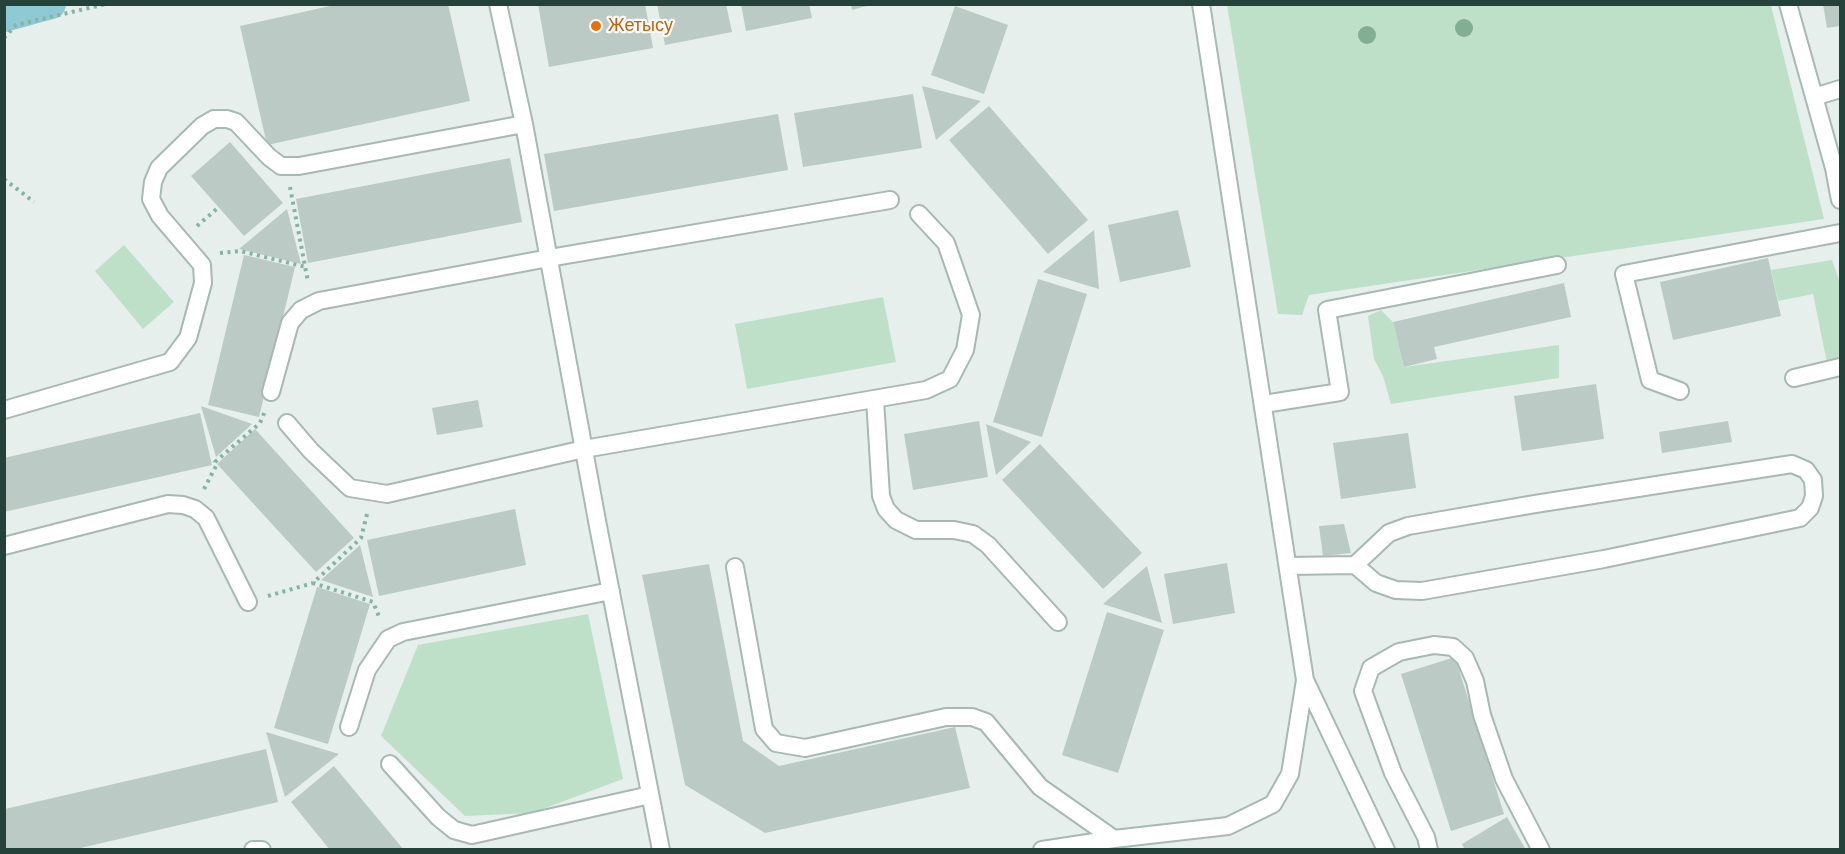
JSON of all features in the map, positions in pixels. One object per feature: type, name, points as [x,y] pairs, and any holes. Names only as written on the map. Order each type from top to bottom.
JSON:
[{"type":"lane","points":[[498,4],[524,124],[661,849]]},
{"type":"lane","points":[[1201,4],[1305,680],[1386,849]]},
{"type":"lane","points":[[1788,4],[1837,170],[1840,200]]},
{"type":"lane","points":[[1814,97],[1840,89]]},
{"type":"lane","points":[[4,410],[170,362],[188,338],[203,283],[202,265],[160,216],[151,199],[153,182],[159,168],[202,126],[214,119],[236,122],[269,157],[281,166],[299,166],[524,124]]},
{"type":"lane","points":[[271,392],[290,323],[301,310],[319,301],[549,258],[890,200]]},
{"type":"lane","points":[[287,423],[311,451],[350,488],[387,494],[584,449],[926,390],[950,379],[965,350],[971,315],[946,243],[919,214]]},
{"type":"lane","points":[[1680,391],[1650,380],[1624,274],[1840,233]]},
{"type":"lane","points":[[1264,404],[1340,392],[1327,310],[1557,266]]},
{"type":"lane","points":[[1794,378],[1840,368]]},
{"type":"lane","points":[[875,399],[881,496],[886,509],[896,520],[916,530],[954,530],[973,534],[987,545],[1058,621]]},
{"type":"lane","points":[[1288,566],[1355,565],[1377,583],[1396,590],[1422,591],[1604,559],[1800,518],[1810,508],[1814,496],[1813,480],[1806,470],[1792,464],[1408,526],[1389,533],[1355,565]]},
{"type":"lane","points":[[4,546],[168,504],[183,505],[195,509],[206,518],[248,602]]},
{"type":"lane","points":[[735,567],[764,729],[776,743],[805,748],[946,717],[972,717],[986,722],[1040,787],[1114,838]]},
{"type":"lane","points":[[348,726],[366,670],[388,639],[403,632],[611,591]]},
{"type":"lane","points":[[1429,849],[1426,837],[1393,773],[1363,691],[1371,668],[1398,652],[1434,645],[1452,647],[1465,658],[1475,681],[1482,715],[1504,779],[1541,849]]},
{"type":"lane","points":[[1042,849],[1114,838],[1228,826],[1273,804],[1290,774],[1305,680]]},
{"type":"lane","points":[[390,764],[438,817],[454,830],[472,835],[650,795]]},
{"type":"lane","points":[[253,849],[262,849]]},
{"type":"path","points":[[4,38],[16,26],[105,4]]},
{"type":"path","points":[[288,166],[291,201],[312,304]]},
{"type":"path","points":[[4,179],[34,202]]},
{"type":"path","points":[[181,240],[219,207]]},
{"type":"path","points":[[196,256],[240,251],[306,267]]},
{"type":"path","points":[[195,509],[216,466],[214,462],[260,423],[271,392]]},
{"type":"path","points":[[248,602],[313,583],[361,538],[372,491]]},
{"type":"path","points":[[313,583],[373,602],[388,639]]},
{"type":"green space","points":[[1227,5],[1771,5],[1824,219],[1309,295],[1302,315],[1278,314]]},
{"type":"green space","points":[[124,245],[174,302],[143,329],[95,271]]},
{"type":"green space","points":[[1832,260],[1840,283],[1840,356],[1827,363],[1813,294],[1778,301],[1771,270]]},
{"type":"green space","points":[[883,297],[896,362],[747,389],[735,324]]},
{"type":"green space","points":[[1381,310],[1393,322],[1404,367],[1559,345],[1559,378],[1391,404],[1383,376],[1374,359],[1368,316]]},
{"type":"green space","points":[[588,614],[623,779],[532,813],[465,816],[381,736],[418,645]]},
{"type":"building","points":[[339,4],[448,4],[470,101],[267,145],[240,26]]},
{"type":"building","name":"Жетысу","points":[[538,4],[645,4],[653,48],[549,67]]},
{"type":"building","points":[[657,4],[726,4],[732,32],[665,45]]},
{"type":"building","points":[[741,4],[809,4],[812,18],[746,31]]},
{"type":"building","points":[[851,4],[870,4],[870,5],[852,10]]},
{"type":"building","points":[[1823,4],[1840,4],[1840,26],[1827,28]]},
{"type":"building","points":[[955,6],[1008,25],[984,94],[931,75]]},
{"type":"building","points":[[922,86],[981,101],[936,140]]},
{"type":"building","points":[[913,94],[922,148],[803,167],[794,113]]},
{"type":"building","points":[[989,106],[1088,220],[1048,254],[949,140]]},
{"type":"building","points":[[778,114],[788,170],[554,211],[544,154]]},
{"type":"building","points":[[230,142],[283,203],[244,236],[191,176]]},
{"type":"building","points":[[510,158],[522,222],[308,263],[296,199]]},
{"type":"building","points":[[287,209],[301,264],[239,249]]},
{"type":"building","points":[[1178,210],[1191,267],[1120,282],[1108,225]]},
{"type":"building","points":[[1094,230],[1099,289],[1043,272]]},
{"type":"building","points":[[244,255],[295,267],[259,417],[208,405]]},
{"type":"building","points":[[1768,258],[1781,316],[1673,340],[1660,282]]},
{"type":"building","points":[[1038,279],[1087,294],[1042,437],[993,422]]},
{"type":"building","points":[[1564,283],[1571,317],[1434,347],[1437,359],[1404,367],[1393,322]]},
{"type":"building","points":[[1596,384],[1604,439],[1522,451],[1514,396]]},
{"type":"building","points":[[478,400],[483,427],[437,435],[432,408]]},
{"type":"building","points":[[201,406],[252,424],[216,457]]},
{"type":"building","points":[[200,413],[212,465],[4,512],[4,458]]},
{"type":"building","points":[[979,421],[988,477],[913,490],[904,434]]},
{"type":"building","points":[[1728,421],[1732,442],[1662,453],[1659,432]]},
{"type":"building","points":[[986,424],[1031,442],[996,475]]},
{"type":"building","points":[[255,429],[354,538],[316,572],[217,464]]},
{"type":"building","points":[[1408,433],[1416,488],[1341,499],[1333,443]]},
{"type":"building","points":[[1040,444],[1142,553],[1103,589],[1002,480]]},
{"type":"building","points":[[515,509],[526,565],[379,596],[367,540]]},
{"type":"building","points":[[1344,524],[1351,553],[1323,556],[1319,526]]},
{"type":"building","points":[[360,545],[373,597],[321,580]]},
{"type":"building","points":[[1227,563],[1235,613],[1173,624],[1164,574]]},
{"type":"building","points":[[709,564],[743,741],[779,766],[955,727],[970,788],[765,833],[685,785],[642,575]]},
{"type":"building","points":[[1147,566],[1162,623],[1103,604]]},
{"type":"building","points":[[317,587],[370,604],[328,744],[274,728]]},
{"type":"building","points":[[1107,612],[1164,630],[1118,773],[1062,755]]},
{"type":"building","points":[[1455,657],[1504,814],[1451,831],[1401,674]]},
{"type":"building","points":[[266,732],[339,754],[285,797]]},
{"type":"building","points":[[266,749],[278,802],[72,850],[5,850],[5,809]]},
{"type":"building","points":[[334,766],[404,850],[330,850],[291,802]]},
{"type":"building","points":[[1507,817],[1526,850],[1465,850],[1462,844]]},
{"type":"waterway","points":[[4,17],[51,4]]},
{"type":"place","name":"Жетысу","points":[[596,26]]}]
